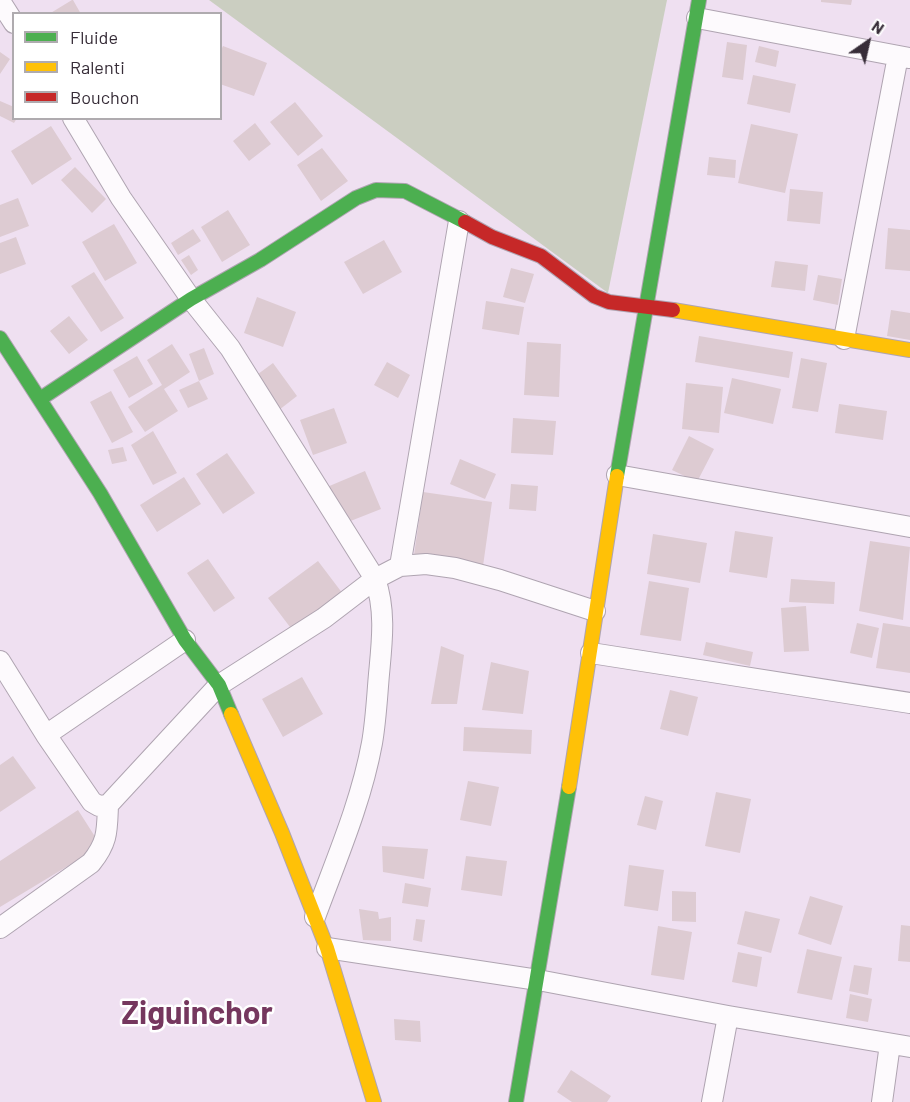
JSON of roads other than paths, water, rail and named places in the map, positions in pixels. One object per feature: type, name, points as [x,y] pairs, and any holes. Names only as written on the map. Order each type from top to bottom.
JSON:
[{"type":"street","points":[[0,1],[12,20]]},
{"type":"street","points":[[516,1102],[591,653],[595,611],[617,475],[698,9],[904,57],[844,339]]},
{"type":"street","points":[[74,120],[121,198],[191,299],[230,348],[375,579],[383,609],[372,743],[354,811],[315,917]]},
{"type":"street","points":[[40,399],[191,299],[260,260],[356,198],[376,190],[389,189],[405,191],[459,221],[512,246],[541,255],[594,296],[609,302],[648,306],[910,351]]},
{"type":"street","points":[[400,566],[459,221]]},
{"type":"street","points":[[0,338],[100,493],[185,640],[219,685],[282,833],[327,948],[374,1102]]},
{"type":"street","points":[[617,475],[910,527]]},
{"type":"street","points":[[0,928],[91,863],[102,849],[107,833],[108,805],[219,685],[324,618],[375,579],[400,566],[426,564],[455,568],[595,611]]},
{"type":"street","points":[[46,735],[185,640]]},
{"type":"street","points":[[591,653],[910,704]]},
{"type":"street","points":[[0,660],[46,735],[92,802],[99,806],[108,805]]},
{"type":"street","points":[[327,948],[538,980],[910,1047]]},
{"type":"street","points":[[712,1102],[728,1016]]},
{"type":"street","points":[[882,1102],[890,1044]]},
{"type":"district","name":"Ziguinchor","points":[[197,1013]]}]
